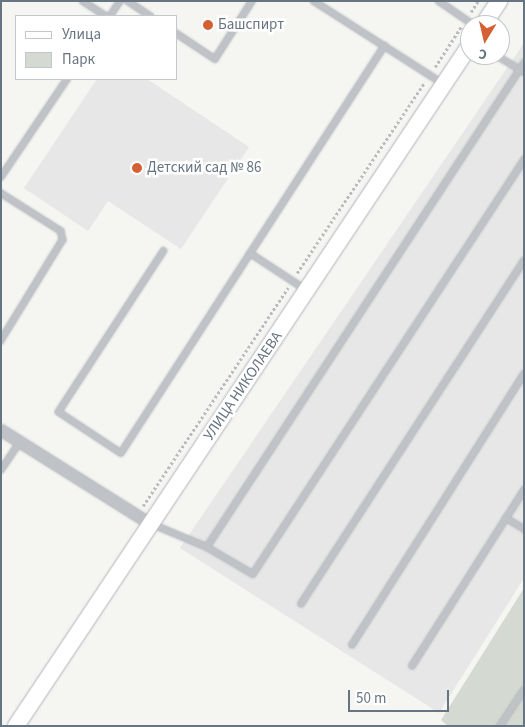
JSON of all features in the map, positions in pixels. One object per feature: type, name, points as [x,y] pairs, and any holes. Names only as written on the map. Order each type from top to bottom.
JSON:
[{"type":"main road","points":[[490,15],[499,1]]},
{"type":"main road","name":"УЛИЦА НИКОЛАЕВА","points":[[16,726],[460,60]]},
{"type":"street","points":[[1,430],[151,524]]},
{"type":"lane","points":[[83,1],[106,15]]},
{"type":"lane","points":[[109,15],[120,1]]},
{"type":"lane","points":[[128,1],[149,15]]},
{"type":"lane","points":[[178,34],[215,59],[252,1]]},
{"type":"lane","points":[[314,1],[444,84]]},
{"type":"lane","points":[[439,1],[460,16]]},
{"type":"lane","points":[[164,251],[59,412],[121,453],[384,46]]},
{"type":"lane","points":[[207,547],[522,71],[524,63]]},
{"type":"lane","points":[[510,64],[522,71]]},
{"type":"lane","points":[[1,177],[67,80]]},
{"type":"lane","points":[[151,524],[207,547],[253,574],[524,160]]},
{"type":"lane","points":[[1,193],[62,231],[64,240],[1,341]]},
{"type":"lane","points":[[250,253],[307,290]]},
{"type":"lane","points":[[301,604],[524,261]]},
{"type":"lane","points":[[352,645],[524,374]]},
{"type":"lane","points":[[1,470],[20,442]]},
{"type":"lane","points":[[412,666],[524,490]]},
{"type":"lane","points":[[506,518],[524,529]]},
{"type":"lane","points":[[500,726],[524,690]]},
{"type":"path","points":[[469,15],[478,1]]},
{"type":"path","points":[[137,515],[460,29]]},
{"type":"shaded area","points":[[524,43],[524,578],[439,713],[180,548]]},
{"type":"shaded area","name":"Детский сад № 86","points":[[96,80],[148,80],[249,147],[181,249],[108,201],[88,231],[24,188]]},
{"type":"green space","points":[[524,588],[524,726],[448,726],[441,720]]},
{"type":"place","name":"Башспирт","points":[[208,25]]},
{"type":"place","name":"Детский сад № 86","points":[[137,168]]}]
